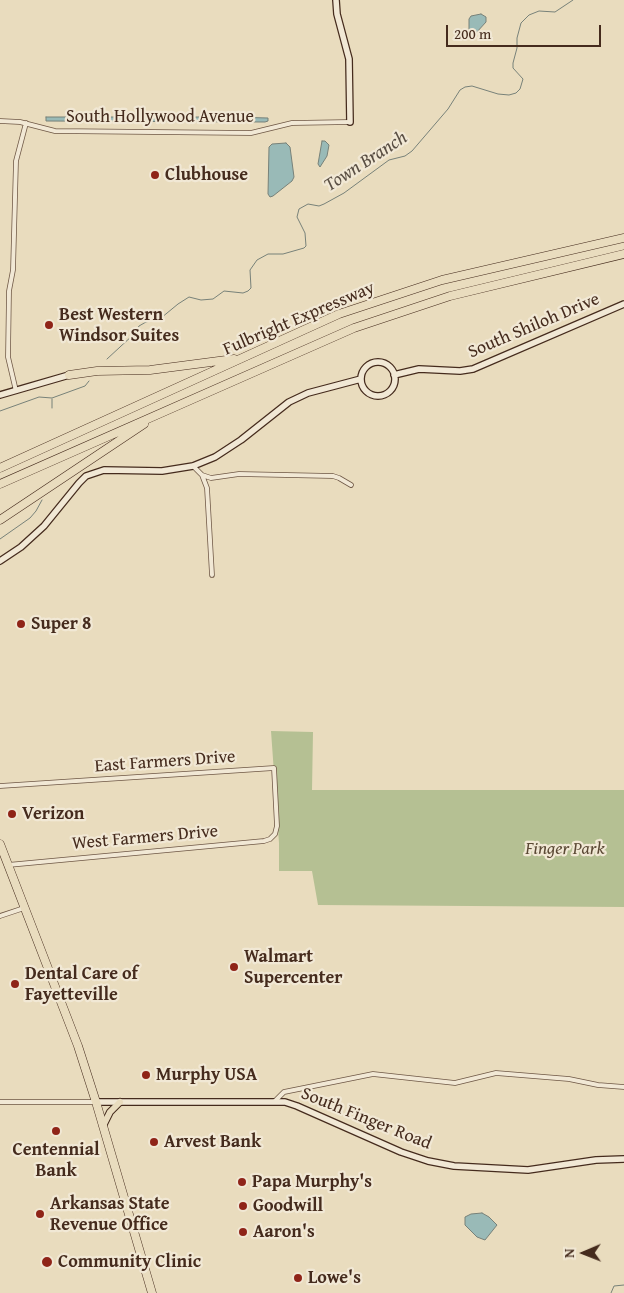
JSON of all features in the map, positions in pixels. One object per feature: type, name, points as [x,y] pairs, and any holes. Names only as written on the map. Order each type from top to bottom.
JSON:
[{"type":"highway","name":"Fulbright Expressway","points":[[0,468],[339,314],[442,280],[624,238]]},
{"type":"highway","name":"Fulbright Expressway","points":[[0,484],[362,325],[450,296],[624,254]]},
{"type":"highway","points":[[69,375],[97,371],[150,370],[243,358]]},
{"type":"highway","points":[[0,520],[161,412]]},
{"type":"highway","points":[[0,844],[72,1030],[96,1102],[152,1293]]},
{"type":"main road","points":[[103,1126],[110,1112],[120,1102]]},
{"type":"street","points":[[336,0],[337,14],[349,59],[350,122]]},
{"type":"street","name":"South Hollywood Avenue","points":[[0,121],[26,123],[46,129],[63,131],[251,133],[292,123],[350,122]]},
{"type":"street","points":[[16,390],[8,357],[9,291],[13,270],[16,161],[26,123]]},
{"type":"street","name":"South Shiloh Drive","points":[[394,375],[420,369],[460,371],[473,369],[624,304]]},
{"type":"street","points":[[374,362],[384,363],[392,370],[394,375],[394,381],[389,391],[379,395],[368,392],[361,380],[362,372],[374,362]]},
{"type":"street","points":[[0,395],[69,375]]},
{"type":"street","points":[[0,561],[21,547],[44,526],[86,476],[104,470],[173,470],[193,466],[214,457],[241,440],[289,402],[308,393],[361,380]]},
{"type":"street","points":[[193,466],[202,475],[211,478],[245,474],[333,476],[351,485]]},
{"type":"street","points":[[202,475],[206,488],[212,575]]},
{"type":"street","name":"East Farmers Drive","points":[[0,786],[274,768],[277,826]]},
{"type":"street","name":"West Farmers Drive","points":[[8,865],[264,841],[270,839],[275,834],[277,826]]},
{"type":"street","points":[[0,916],[25,907]]},
{"type":"street","points":[[275,1101],[284,1092],[373,1074],[455,1083],[496,1073],[569,1079],[591,1084],[624,1087]]},
{"type":"street","name":"South Finger Road","points":[[96,1102],[275,1101],[297,1106],[401,1152],[449,1166],[528,1170],[596,1160],[624,1159]]},
{"type":"street","points":[[0,1102],[96,1102]]},
{"type":"green space","name":"Finger Park","points":[[271,731],[313,732],[312,790],[624,790],[624,907],[318,905],[312,871],[279,871],[279,843]]},
{"type":"water","points":[[481,14],[486,17],[486,22],[476,33],[472,34],[469,30],[469,19],[471,16]]},
{"type":"water","points":[[46,117],[232,117],[268,118],[268,121],[46,121]]},
{"type":"water","points":[[322,141],[329,145],[327,156],[320,167],[318,164]]},
{"type":"water","points":[[286,143],[290,147],[294,177],[292,181],[270,197],[268,194],[269,147],[272,144]]},
{"type":"water","points":[[482,1213],[497,1225],[485,1240],[477,1237],[465,1225],[465,1217],[471,1214]]},
{"type":"waterway","name":"Town Branch","points":[[107,359],[133,335],[139,326],[161,318],[189,297],[201,300],[213,299],[224,291],[243,293],[248,291],[251,288],[250,270],[257,260],[268,254],[283,254],[306,246],[305,233],[297,217],[299,209],[308,204],[319,206],[324,204],[344,193],[389,160],[405,156],[412,151],[448,109],[460,90],[472,86],[498,94],[509,95],[516,93],[520,89],[523,79],[513,68],[521,23],[529,15],[539,11],[555,12],[573,0]]},
{"type":"waterway","points":[[0,411],[39,397],[52,398],[85,386],[89,381]]},
{"type":"waterway","points":[[52,399],[52,408]]},
{"type":"waterway","points":[[0,539],[30,518],[42,500]]},
{"type":"waterway","points":[[611,1293],[614,1286],[624,1285]]},
{"type":"place","name":"Clubhouse","points":[[155,175]]},
{"type":"place","name":"Best Western Windsor Suites","points":[[49,325]]},
{"type":"place","name":"Super 8","points":[[21,624]]},
{"type":"place","name":"Verizon","points":[[12,814]]},
{"type":"place","name":"Walmart Supercenter","points":[[234,967]]},
{"type":"place","name":"Dental Care of Fayetteville","points":[[15,984]]},
{"type":"place","name":"Murphy USA","points":[[146,1075]]},
{"type":"place","name":"Centennial Bank","points":[[56,1131]]},
{"type":"place","name":"Arvest Bank","points":[[154,1142]]},
{"type":"place","name":"Papa Murphy's","points":[[242,1182]]},
{"type":"place","name":"Goodwill","points":[[243,1206]]},
{"type":"place","name":"Arkansas State Revenue Office","points":[[40,1214]]},
{"type":"place","name":"Aaron's","points":[[243,1232]]},
{"type":"place","name":"Community Clinic","points":[[47,1262]]},
{"type":"place","name":"Lowe's","points":[[298,1278]]}]
